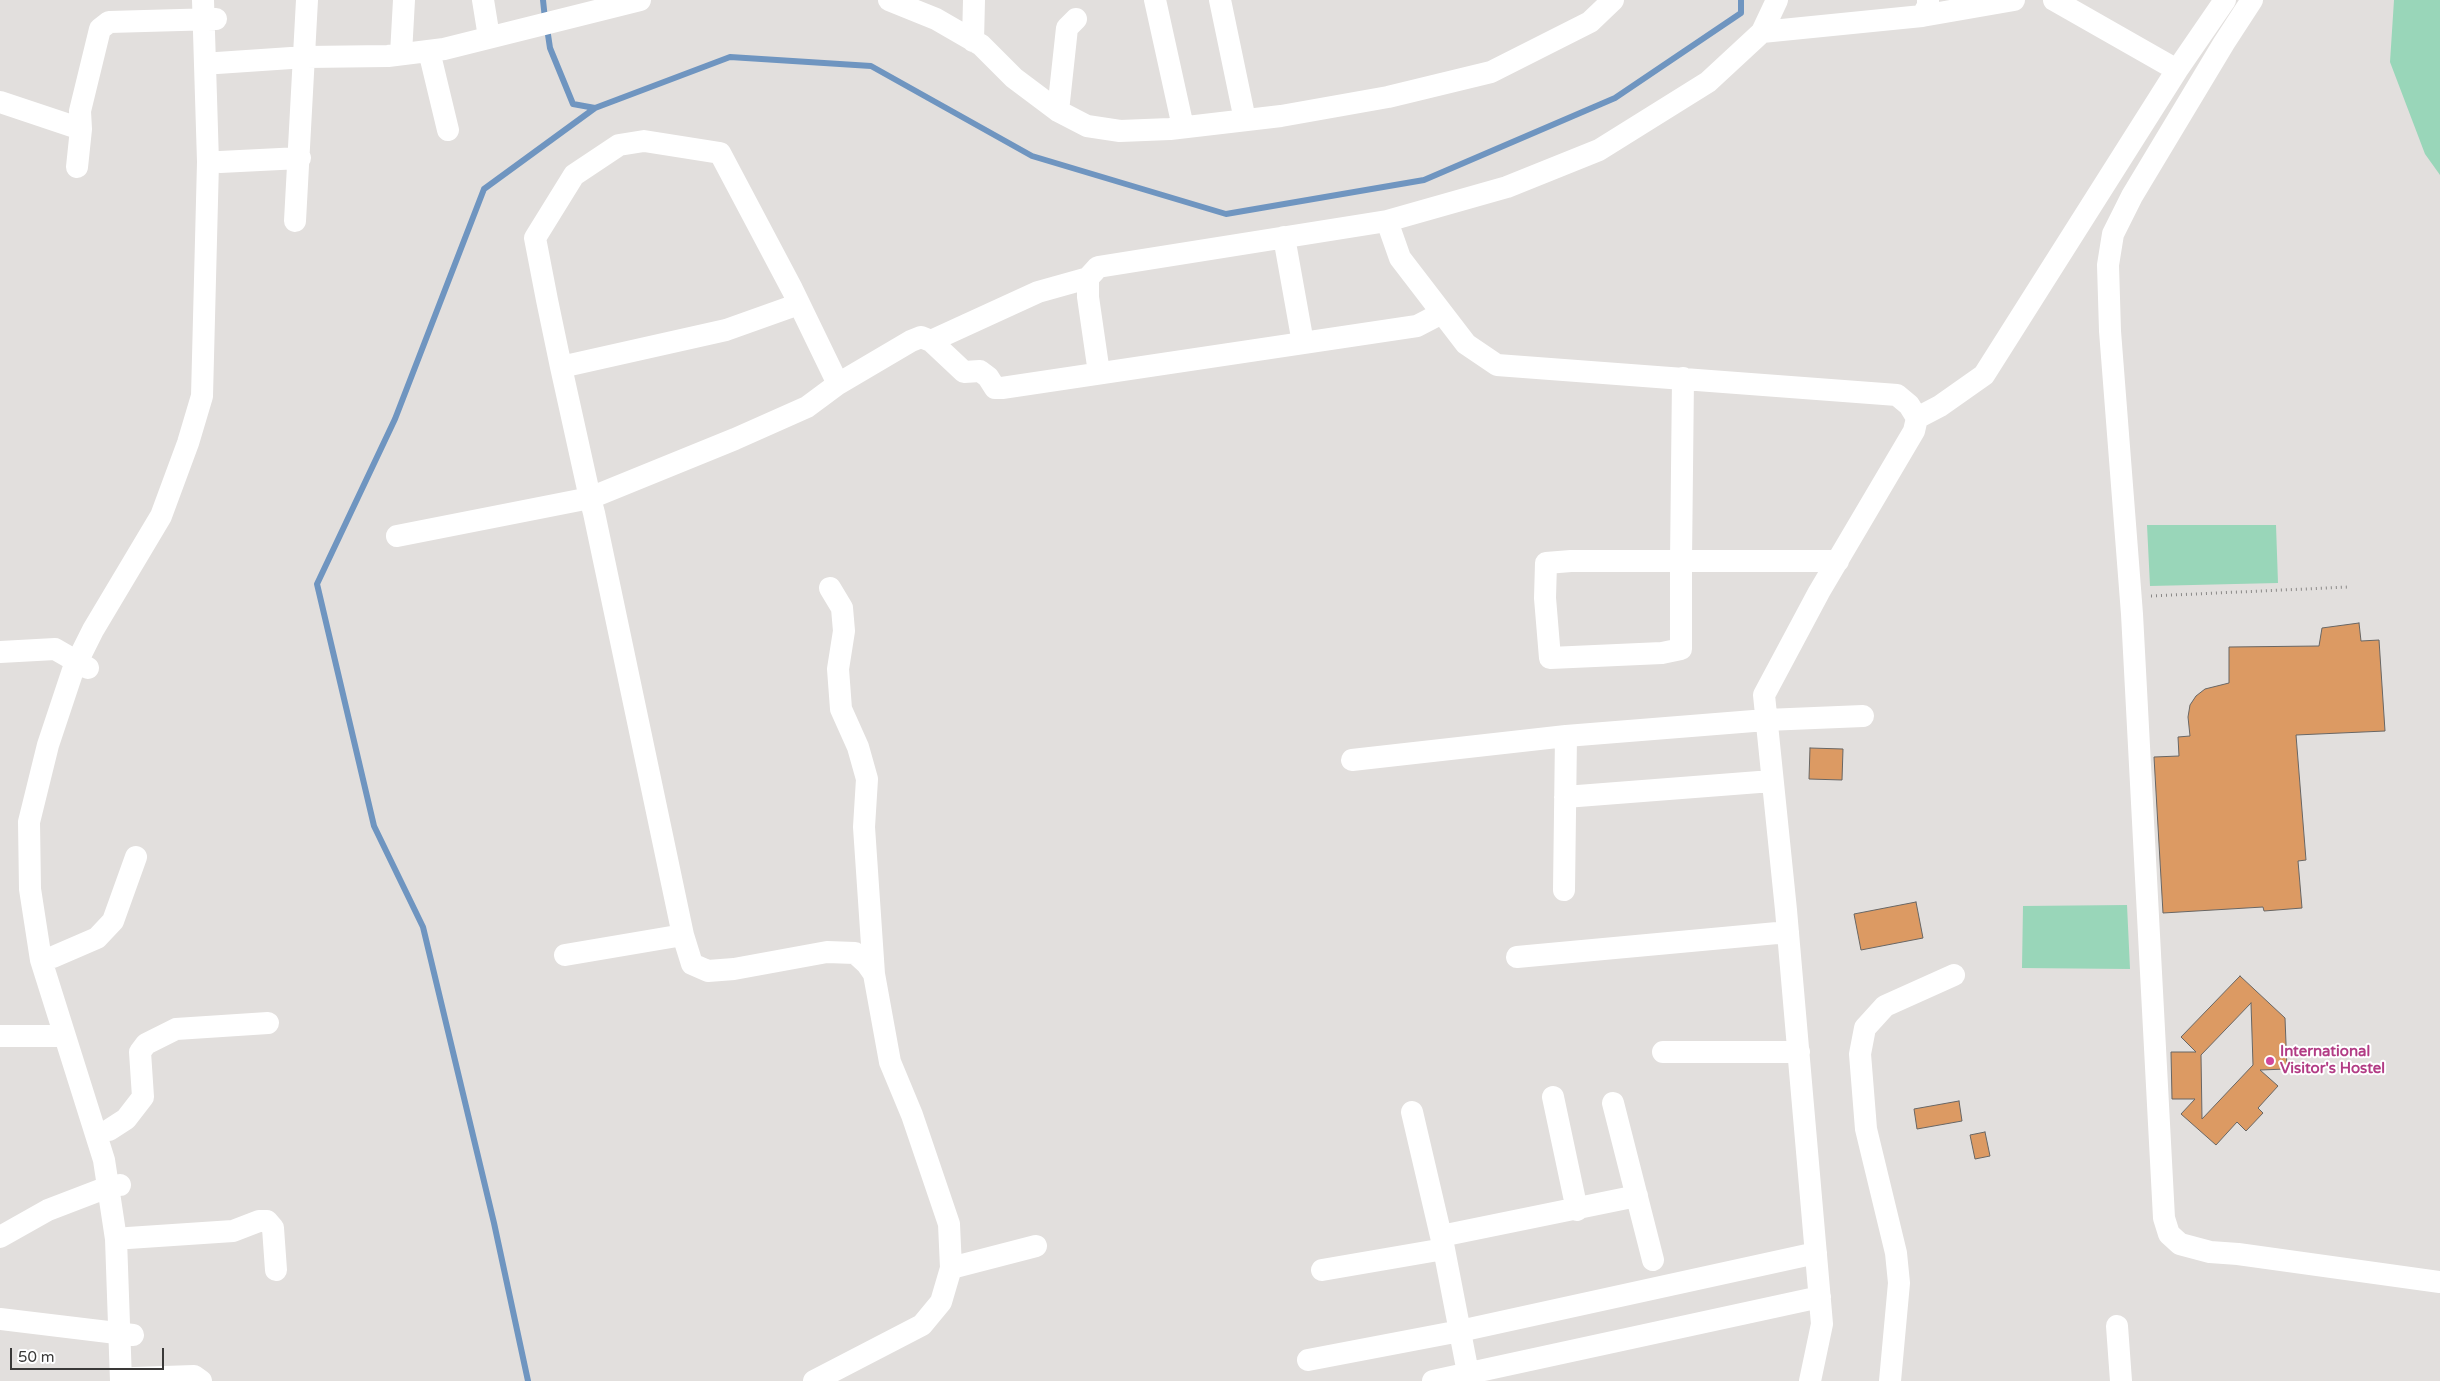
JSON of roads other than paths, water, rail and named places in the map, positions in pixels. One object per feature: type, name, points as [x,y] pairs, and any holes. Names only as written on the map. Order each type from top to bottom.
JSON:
[{"type":"street","points":[[295,221],[306,57],[307,0]]},
{"type":"street","points":[[401,54],[404,0]]},
{"type":"street","points":[[483,0],[489,37]]},
{"type":"street","points":[[217,63],[429,51],[540,25],[601,4],[640,0]]},
{"type":"street","points":[[889,0],[936,19],[980,45],[1014,78],[1058,111],[1087,126],[1120,131],[1183,127],[1245,120],[1388,97],[1491,72],[1590,22],[1613,0]]},
{"type":"street","points":[[973,41],[974,0]]},
{"type":"street","points":[[1155,0],[1183,127]]},
{"type":"street","points":[[1220,0],[1245,120]]},
{"type":"street","points":[[931,341],[1038,292],[1088,278],[1098,267],[1109,263],[1387,221],[1507,187],[1599,150],[1708,82],[1762,32],[1777,0]]},
{"type":"street","points":[[1762,32],[1925,8],[2014,0]]},
{"type":"street","points":[[2054,0],[2176,70]]},
{"type":"street","points":[[1917,418],[1940,406],[1984,375],[2176,70],[2225,0]]},
{"type":"street","points":[[2252,0],[2132,196],[2113,234],[2108,265],[2110,331],[2130,596],[2164,1218],[2169,1234],[2180,1244],[2210,1252],[2238,1254],[2440,1282]]},
{"type":"street","points":[[127,1334],[128,1238],[114,1186],[41,960],[30,889],[29,822],[48,745],[83,664],[104,636],[172,522],[200,447],[214,398],[217,367],[220,162],[217,63],[210,10]]},
{"type":"street","points":[[77,167],[81,129],[80,111],[100,29],[109,22],[210,10]]},
{"type":"street","points":[[201,1381],[194,1376],[130,1380],[127,1334],[116,1240],[109,1130],[53,957],[42,888],[41,824],[93,630],[161,516],[188,443],[202,396],[210,10]]},
{"type":"street","points":[[1058,111],[1067,28],[1076,19]]},
{"type":"street","points":[[429,51],[448,130]]},
{"type":"street","points":[[0,102],[81,129]]},
{"type":"street","points":[[838,384],[799,304],[720,153],[644,141],[619,145],[574,176],[535,238],[683,935],[692,964],[708,971],[827,952],[854,953],[867,964],[874,974]]},
{"type":"street","points":[[220,162],[300,158]]},
{"type":"street","points":[[1387,221],[1400,258],[1442,313],[1466,344],[1497,365],[1897,395],[1909,406],[1917,418],[1914,431],[1838,561],[1764,695],[1788,932],[1822,1324],[1810,1381]]},
{"type":"street","points":[[1284,237],[1303,343]]},
{"type":"street","points":[[1088,278],[1088,297],[1099,374]]},
{"type":"street","points":[[562,367],[726,330],[799,304]]},
{"type":"street","points":[[397,536],[590,498],[735,439],[798,411],[838,384],[910,341],[921,337],[931,341],[964,372],[980,371],[988,376],[995,388],[1417,326],[1442,313]]},
{"type":"street","points":[[1683,378],[1681,561],[1681,649],[1662,653],[1550,658],[1545,598],[1546,563],[1681,561],[1838,561]]},
{"type":"street","points":[[814,1381],[922,1325],[941,1302],[951,1268],[949,1224],[912,1115],[890,1062],[874,974],[864,827],[867,778],[858,747],[841,710],[838,669],[844,631],[842,608],[830,588]]},
{"type":"street","points":[[0,652],[55,648],[83,664]]},
{"type":"street","points":[[1352,760],[1566,736],[1766,720],[1863,716]]},
{"type":"street","points":[[1564,890],[1566,736]]},
{"type":"street","points":[[1565,797],[1772,781]]},
{"type":"street","points":[[53,957],[97,938],[113,921],[136,857]]},
{"type":"street","points":[[1517,957],[1788,932]]},
{"type":"street","points":[[566,955],[683,935]]},
{"type":"street","points":[[1890,1381],[1899,1283],[1896,1253],[1866,1129],[1860,1054],[1865,1028],[1885,1006],[1954,975]]},
{"type":"street","points":[[109,1130],[126,1119],[143,1097],[140,1052],[146,1044],[176,1029],[268,1023]]},
{"type":"street","points":[[0,1036],[64,1036]]},
{"type":"street","points":[[1663,1052],[1798,1052]]},
{"type":"street","points":[[1553,1097],[1577,1210]]},
{"type":"street","points":[[1613,1103],[1653,1260]]},
{"type":"street","points":[[1412,1112],[1460,1332],[1475,1375]]},
{"type":"street","points":[[0,1237],[48,1210],[114,1186]]},
{"type":"street","points":[[1322,1270],[1637,1196]]},
{"type":"street","points":[[128,1238],[233,1231],[259,1221],[268,1221],[273,1228],[276,1270]]},
{"type":"street","points":[[951,1268],[1036,1246]]},
{"type":"street","points":[[1308,1360],[1460,1332],[1816,1253]]},
{"type":"street","points":[[1433,1381],[1475,1375],[1820,1297]]},
{"type":"street","points":[[0,1319],[127,1334]]},
{"type":"street","points":[[2118,1326],[2121,1381]]},
{"type":"waterway","points":[[543,0],[545,19]]},
{"type":"waterway","points":[[528,1381],[494,1223],[423,927],[374,826],[317,584],[395,419],[484,189],[595,108],[730,57],[871,66],[1032,156],[1226,214],[1424,180],[1615,98],[1741,13],[1741,0]]},
{"type":"waterway","points":[[547,28],[550,48],[573,104],[595,108]]},
{"type":"place","name":"International Visitor's Hostel","points":[[2270,1061]]}]
